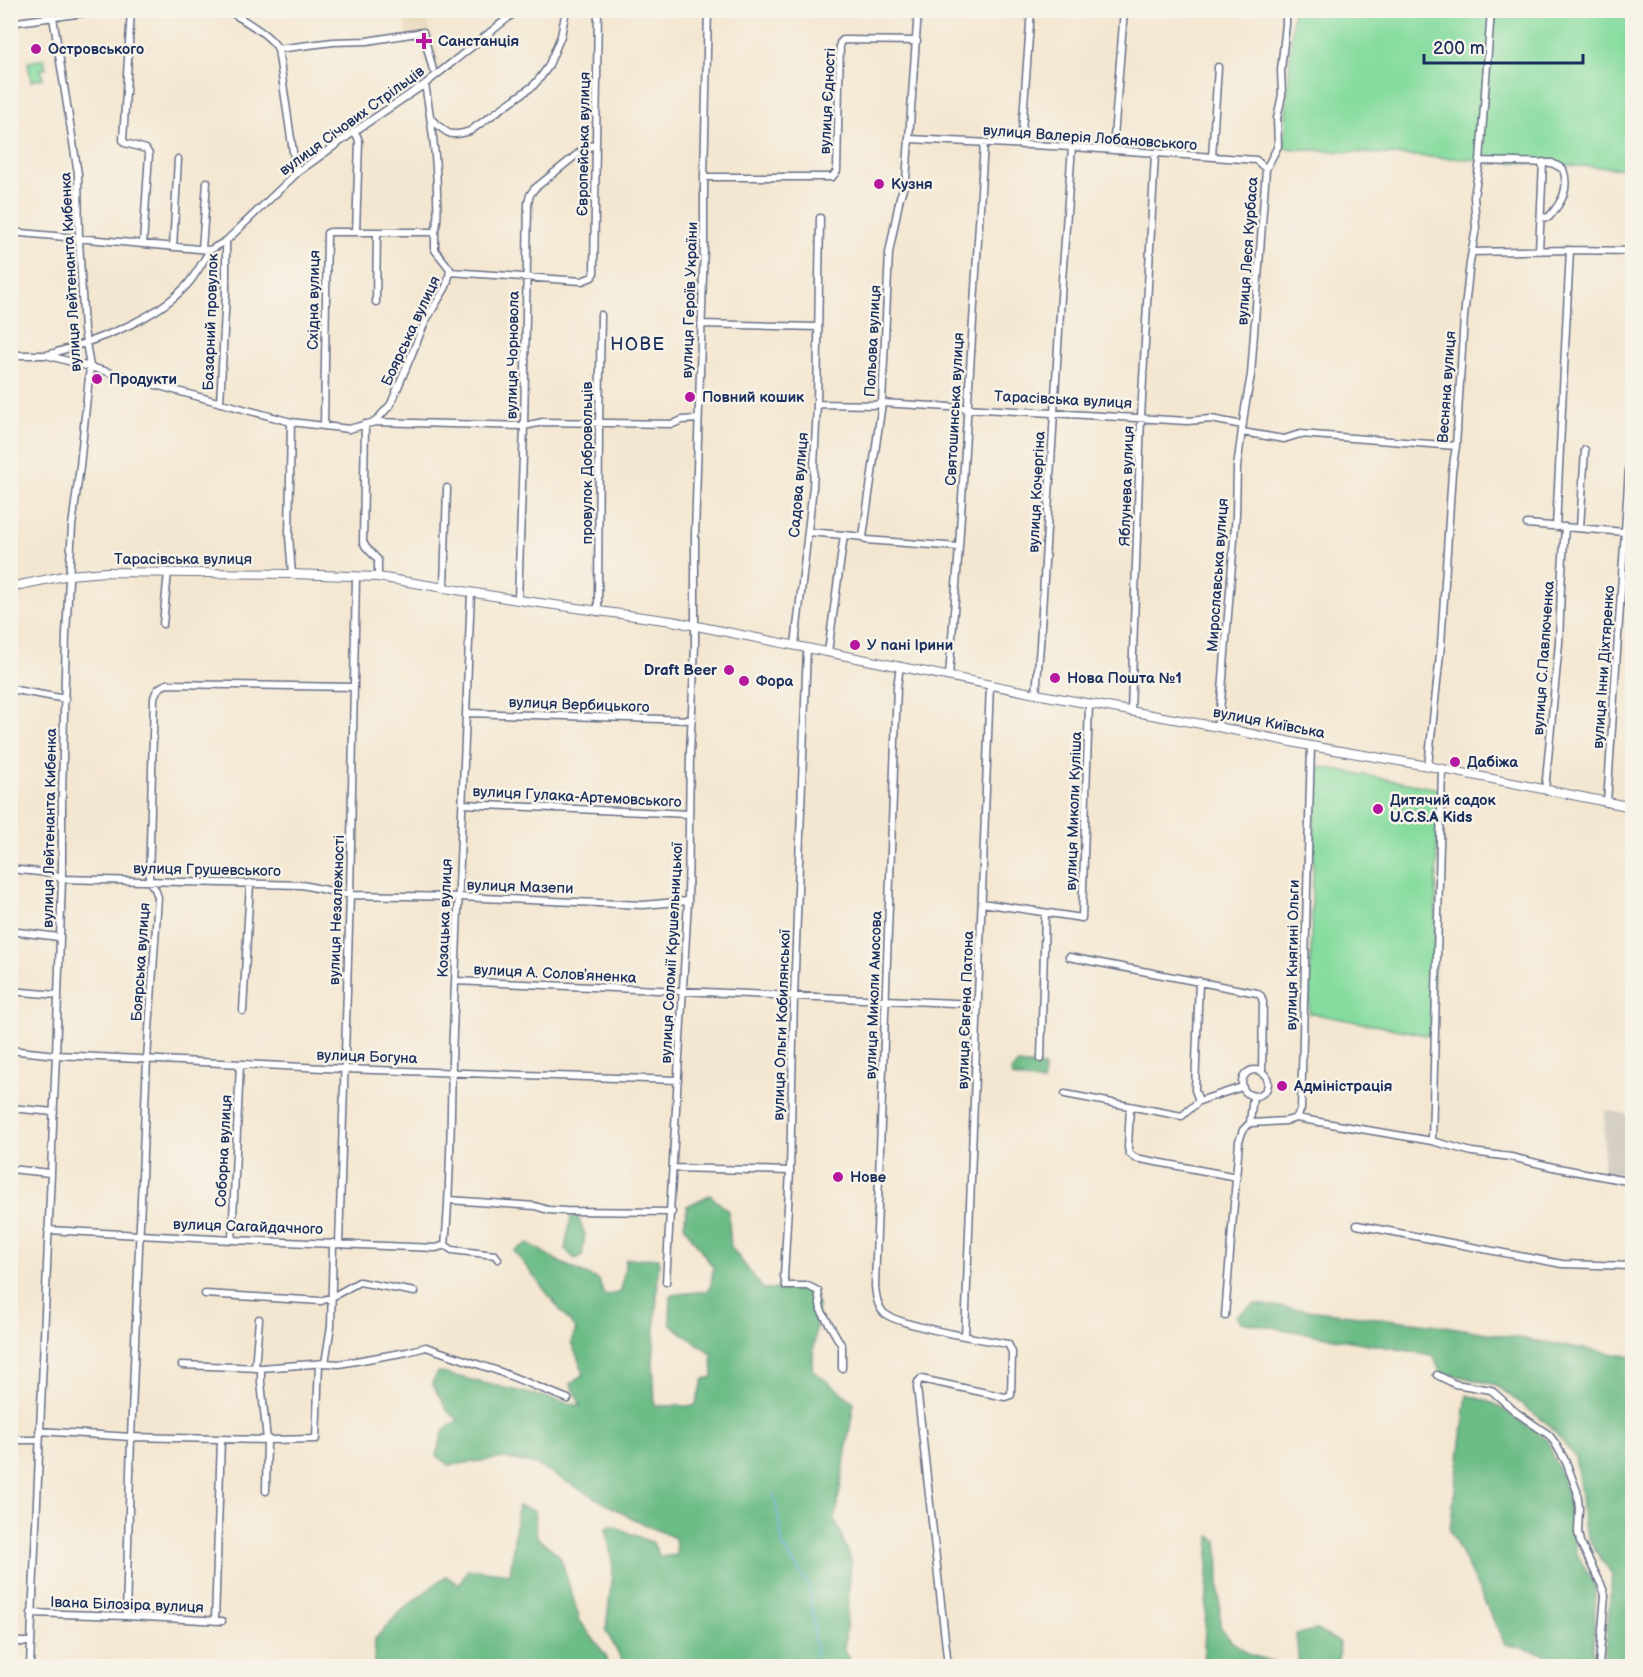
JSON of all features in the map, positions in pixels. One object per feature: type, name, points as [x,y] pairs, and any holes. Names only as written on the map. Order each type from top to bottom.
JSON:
[{"type":"street","points":[[10,23],[106,10]]},
{"type":"street","points":[[130,10],[123,140],[125,143],[146,149],[149,154],[143,244]]},
{"type":"street","points":[[228,10],[267,36],[278,49],[294,159],[298,172]]},
{"type":"street","name":"вулиця Січових Стрільців","points":[[210,250],[226,241],[298,172],[424,84],[518,10]]},
{"type":"street","points":[[431,119],[450,134],[470,131],[533,86],[550,61],[561,36],[566,10]]},
{"type":"street","name":"Європейська вулиця","points":[[526,278],[582,281],[588,280],[594,273],[598,10]]},
{"type":"street","name":"вулиця Героїв України","points":[[694,626],[694,534],[704,244],[708,10]]},
{"type":"street","name":"Польова вулиця","points":[[863,537],[882,403],[890,253],[900,197],[906,181],[918,10]]},
{"type":"street","points":[[1021,145],[1031,10]]},
{"type":"street","points":[[1113,150],[1124,10]]},
{"type":"street","name":"вулиця Леся Курбаса","points":[[1242,428],[1251,375],[1266,169],[1278,146],[1277,118],[1282,95],[1281,70],[1286,32],[1286,10]]},
{"type":"street","name":"Весняна вулиця","points":[[1428,766],[1441,645],[1464,317],[1476,228],[1474,196],[1480,161],[1491,10]]},
{"type":"street","name":"вулиця Лейтенанта Кибенка","points":[[30,1666],[54,1112],[69,575],[72,526],[90,367],[86,343],[78,174],[53,17]]},
{"type":"street","points":[[278,49],[333,42],[367,41],[423,32],[433,70]]},
{"type":"street","name":"вулиця Єдності","points":[[704,177],[832,177],[836,175],[840,43],[843,40],[917,41]]},
{"type":"street","points":[[1212,157],[1218,67]]},
{"type":"street","points":[[355,131],[359,141],[356,232],[435,232],[438,217],[435,143],[424,84]]},
{"type":"street","name":"вулиця Валерія Лобановського","points":[[910,139],[1072,147],[1256,160],[1266,169]]},
{"type":"street","name":"Святошинська вулиця","points":[[949,676],[984,143]]},
{"type":"street","name":"вулиця Чорновола","points":[[518,600],[528,203],[534,189],[580,152],[596,144]]},
{"type":"street","name":"вулиця Кочергіна","points":[[1036,694],[1072,147]]},
{"type":"street","name":"Яблунева вулиця","points":[[1131,712],[1141,417],[1155,154]]},
{"type":"street","points":[[173,247],[178,159]]},
{"type":"street","points":[[1480,161],[1543,162],[1552,163],[1563,169],[1567,180],[1561,203],[1550,217],[1541,218]]},
{"type":"street","points":[[1539,250],[1543,162]]},
{"type":"street","points":[[202,249],[207,182]]},
{"type":"street","name":"Садова вулиця","points":[[795,645],[813,488],[817,404],[820,218]]},
{"type":"street","name":"Східна вулиця","points":[[324,426],[327,233],[330,231],[356,232]]},
{"type":"street","points":[[10,232],[210,250],[189,284],[173,298],[115,332],[46,355],[10,356]]},
{"type":"street","points":[[376,302],[377,232]]},
{"type":"street","name":"Боярська вулиця","points":[[375,422],[391,404],[420,332],[446,287],[450,269],[435,250],[435,232]]},
{"type":"street","name":"Базарний провулок","points":[[220,403],[226,293],[226,241]]},
{"type":"street","points":[[1556,526],[1570,250]]},
{"type":"street","points":[[1472,252],[1632,251]]},
{"type":"street","points":[[450,272],[526,278]]},
{"type":"street","name":"провулок Добровольців","points":[[598,612],[601,315]]},
{"type":"street","points":[[701,324],[818,327]]},
{"type":"street","points":[[46,355],[291,422],[324,426],[355,429],[375,422],[524,426],[543,422],[673,424],[681,420],[699,419]]},
{"type":"street","name":"Тарасівська вулиця","points":[[817,404],[875,405],[882,403],[1187,421],[1210,419],[1284,439],[1300,434],[1456,446]]},
{"type":"street","points":[[291,422],[289,536],[292,574]]},
{"type":"street","points":[[365,424],[363,542],[378,560],[378,577]]},
{"type":"street","name":"вулиця Інни Діхтяренко","points":[[1607,803],[1632,424]]},
{"type":"street","name":"Мирославська вулиця","points":[[1218,727],[1236,514],[1237,467],[1242,428]]},
{"type":"street","points":[[1580,528],[1585,450]]},
{"type":"street","points":[[444,588],[447,488]]},
{"type":"street","points":[[1527,524],[1625,532]]},
{"type":"street","name":"вулиця С.Павлюченка","points":[[1545,790],[1559,643],[1565,527]]},
{"type":"street","points":[[808,532],[863,537],[866,540],[959,547]]},
{"type":"street","points":[[828,652],[844,535]]},
{"type":"street","name":"Тарасівська вулиця","points":[[10,587],[69,575],[106,572],[356,576],[378,577],[598,612]]},
{"type":"street","points":[[163,624],[168,572]]},
{"type":"street","name":"вулиця Незалежності","points":[[267,1440],[316,1439],[322,1364],[331,1326],[350,895],[356,576]]},
{"type":"street","name":"Козацька вулиця","points":[[446,1245],[471,592]]},
{"type":"street","name":"вулиця Київська","points":[[598,612],[672,621],[1036,694],[1428,766],[1632,807]]},
{"type":"street","name":"вулиця Соломії Крушельницької","points":[[666,1282],[672,1212],[688,901],[694,626]]},
{"type":"street","name":"вулиця Ольги Кобилянської","points":[[807,648],[784,1276],[786,1286],[808,1286],[818,1291],[821,1310],[842,1346],[842,1368]]},
{"type":"street","name":"вулиця Миколи Амосова","points":[[900,666],[897,687],[875,1286],[877,1301],[883,1312],[892,1318],[965,1336]]},
{"type":"street","name":"Боярська вулиця","points":[[126,1616],[147,1059],[158,897],[149,882],[154,698],[160,686],[167,684],[353,687]]},
{"type":"street","name":"вулиця Євгена Патона","points":[[965,1336],[990,684]]},
{"type":"street","points":[[10,689],[66,699]]},
{"type":"street","name":"вулиця Миколи Куліша","points":[[1045,913],[1082,918],[1089,704]]},
{"type":"street","name":"вулиця Вербицького","points":[[466,713],[692,720]]},
{"type":"street","name":"вулиця Княгині Ольги","points":[[1296,1118],[1301,1109],[1311,746]]},
{"type":"street","points":[[1432,1141],[1442,769]]},
{"type":"street","name":"вулиця Гулака-Артемовського","points":[[463,804],[689,814]]},
{"type":"street","points":[[10,869],[49,873],[62,879]]},
{"type":"street","name":"вулиця Грушевського","points":[[62,879],[302,885],[350,895]]},
{"type":"street","points":[[243,1011],[250,883]]},
{"type":"street","name":"вулиця Мазепи","points":[[350,895],[644,905],[688,901]]},
{"type":"street","points":[[982,903],[1045,913],[1041,1059]]},
{"type":"street","points":[[10,931],[59,937]]},
{"type":"street","points":[[1069,957],[1255,992],[1261,996],[1263,1002],[1262,1073]]},
{"type":"street","name":"вулиця А. Соловʼяненка","points":[[455,981],[977,1004]]},
{"type":"street","points":[[1199,981],[1195,1090],[1199,1101]]},
{"type":"street","points":[[10,991],[58,995]]},
{"type":"street","name":"вулиця Богуна","points":[[10,1050],[56,1055],[344,1069],[678,1080]]},
{"type":"street","name":"Соборна вулиця","points":[[232,1240],[240,1064]]},
{"type":"street","points":[[1253,1071],[1262,1073],[1266,1078],[1267,1087],[1261,1094],[1253,1096],[1246,1093],[1242,1087],[1242,1080],[1246,1074],[1253,1071]]},
{"type":"street","points":[[1065,1094],[1182,1116],[1199,1101],[1242,1087]]},
{"type":"street","points":[[1225,1316],[1239,1141],[1243,1130],[1250,1123],[1253,1096]]},
{"type":"street","points":[[1130,1107],[1128,1147],[1129,1153],[1135,1158],[1237,1177]]},
{"type":"street","points":[[10,1108],[54,1112]]},
{"type":"street","points":[[1250,1123],[1286,1121],[1296,1118],[1432,1141],[1472,1152],[1511,1157],[1632,1182]]},
{"type":"street","points":[[674,1168],[789,1171]]},
{"type":"street","points":[[10,1169],[50,1173]]},
{"type":"street","points":[[449,1200],[535,1206],[548,1210],[566,1211],[672,1212]]},
{"type":"street","points":[[1357,1225],[1563,1264],[1632,1266]]},
{"type":"street","name":"вулиця Сагайдачного","points":[[48,1230],[436,1248],[446,1245],[452,1250],[495,1255],[498,1259]]},
{"type":"street","points":[[204,1294],[321,1300],[332,1297],[359,1282],[415,1292]]},
{"type":"street","points":[[259,1318],[258,1368],[267,1440],[266,1491]]},
{"type":"street","points":[[948,1666],[918,1382],[921,1379],[1005,1397],[1011,1395],[1012,1380],[1012,1352],[1008,1344],[965,1336]]},
{"type":"street","points":[[182,1365],[258,1368],[339,1364],[426,1347],[498,1371],[568,1399]]},
{"type":"street","points":[[1437,1375],[1455,1384],[1491,1390],[1517,1413],[1549,1435],[1560,1451],[1577,1491],[1580,1542],[1599,1578],[1605,1595],[1599,1666]]},
{"type":"street","points":[[39,1431],[131,1437],[267,1440]]},
{"type":"street","name":"Івана Білозіра вулиця","points":[[31,1613],[219,1621],[221,1439]]},
{"type":"street","points":[[10,1440],[39,1440]]},
{"type":"street","points":[[10,1642],[30,1642]]},
{"type":"shaded area","name":"Санстанція","points":[[402,11],[424,11],[442,68],[432,77],[426,68],[420,44],[408,38]]},
{"type":"shaded area","points":[[1605,1110],[1632,1115],[1632,1177],[1603,1172]]},
{"type":"green space","points":[[1293,11],[1632,11],[1632,169],[1284,148]]},
{"type":"green space","points":[[44,59],[46,68],[41,69],[43,78],[31,81],[28,62]]},
{"type":"green space","points":[[1316,766],[1439,789],[1432,1036],[1309,1013]]},
{"type":"green space","points":[[1018,1064],[1044,1067],[1043,1083],[1013,1077],[1011,1071]]},
{"type":"green space","points":[[710,1195],[728,1211],[731,1247],[763,1289],[805,1289],[818,1303],[812,1370],[854,1402],[835,1520],[851,1560],[844,1651],[853,1666],[623,1666],[606,1630],[613,1567],[606,1528],[611,1525],[653,1543],[660,1557],[677,1555],[675,1538],[635,1520],[537,1465],[505,1458],[450,1465],[436,1455],[444,1430],[459,1420],[448,1412],[432,1383],[438,1372],[581,1406],[571,1384],[584,1373],[571,1342],[576,1330],[514,1251],[528,1243],[561,1263],[599,1280],[604,1296],[621,1292],[626,1259],[659,1258],[653,1363],[655,1406],[695,1406],[704,1379],[713,1377],[712,1354],[670,1324],[671,1295],[706,1291],[711,1286],[713,1267],[684,1226],[687,1206]]},
{"type":"green space","points":[[577,1215],[585,1234],[582,1257],[575,1259],[565,1249],[571,1217]]},
{"type":"green space","points":[[1254,1304],[1438,1325],[1632,1357],[1632,1666],[1604,1666],[1612,1574],[1593,1547],[1583,1527],[1575,1457],[1549,1425],[1496,1385],[1441,1372],[1432,1355],[1241,1322],[1236,1316]]},
{"type":"green space","points":[[1467,1395],[1495,1404],[1547,1440],[1566,1488],[1576,1552],[1596,1588],[1592,1666],[1505,1644],[1450,1530]]},
{"type":"green space","points":[[518,1506],[534,1511],[537,1537],[560,1556],[580,1621],[606,1656],[607,1666],[374,1666],[375,1639],[400,1612],[446,1576],[459,1585],[468,1569],[510,1574]]},
{"type":"green space","points":[[1210,1536],[1218,1541],[1220,1626],[1230,1640],[1251,1655],[1286,1666],[1203,1666]]},
{"type":"green space","points":[[1316,1630],[1339,1642],[1338,1666],[1299,1666],[1296,1634]]},
{"type":"waterway","points":[[773,1493],[783,1546],[810,1589],[816,1650],[813,1666]]},
{"type":"place","name":"Санстанція","points":[[424,41]]},
{"type":"place","name":"Островського","points":[[36,49]]},
{"type":"place","name":"Кузня","points":[[879,184]]},
{"type":"place","name":"Продукти","points":[[97,379]]},
{"type":"place","name":"Повний кошик","points":[[690,397]]},
{"type":"place","name":"У пані Ірини","points":[[855,645]]},
{"type":"place","name":"Draft Beer","points":[[729,670]]},
{"type":"place","name":"Нова Пошта №1","points":[[1055,678]]},
{"type":"place","name":"Фора","points":[[744,681]]},
{"type":"place","name":"Дабіжа","points":[[1455,762]]},
{"type":"place","name":"Дитячий садок U.C.S.A Kids","points":[[1378,809]]},
{"type":"place","name":"Адміністрація","points":[[1282,1086]]},
{"type":"place","name":"Нове","points":[[838,1177]]},
{"type":"district","name":"НОВЕ","points":[[638,344]]}]
